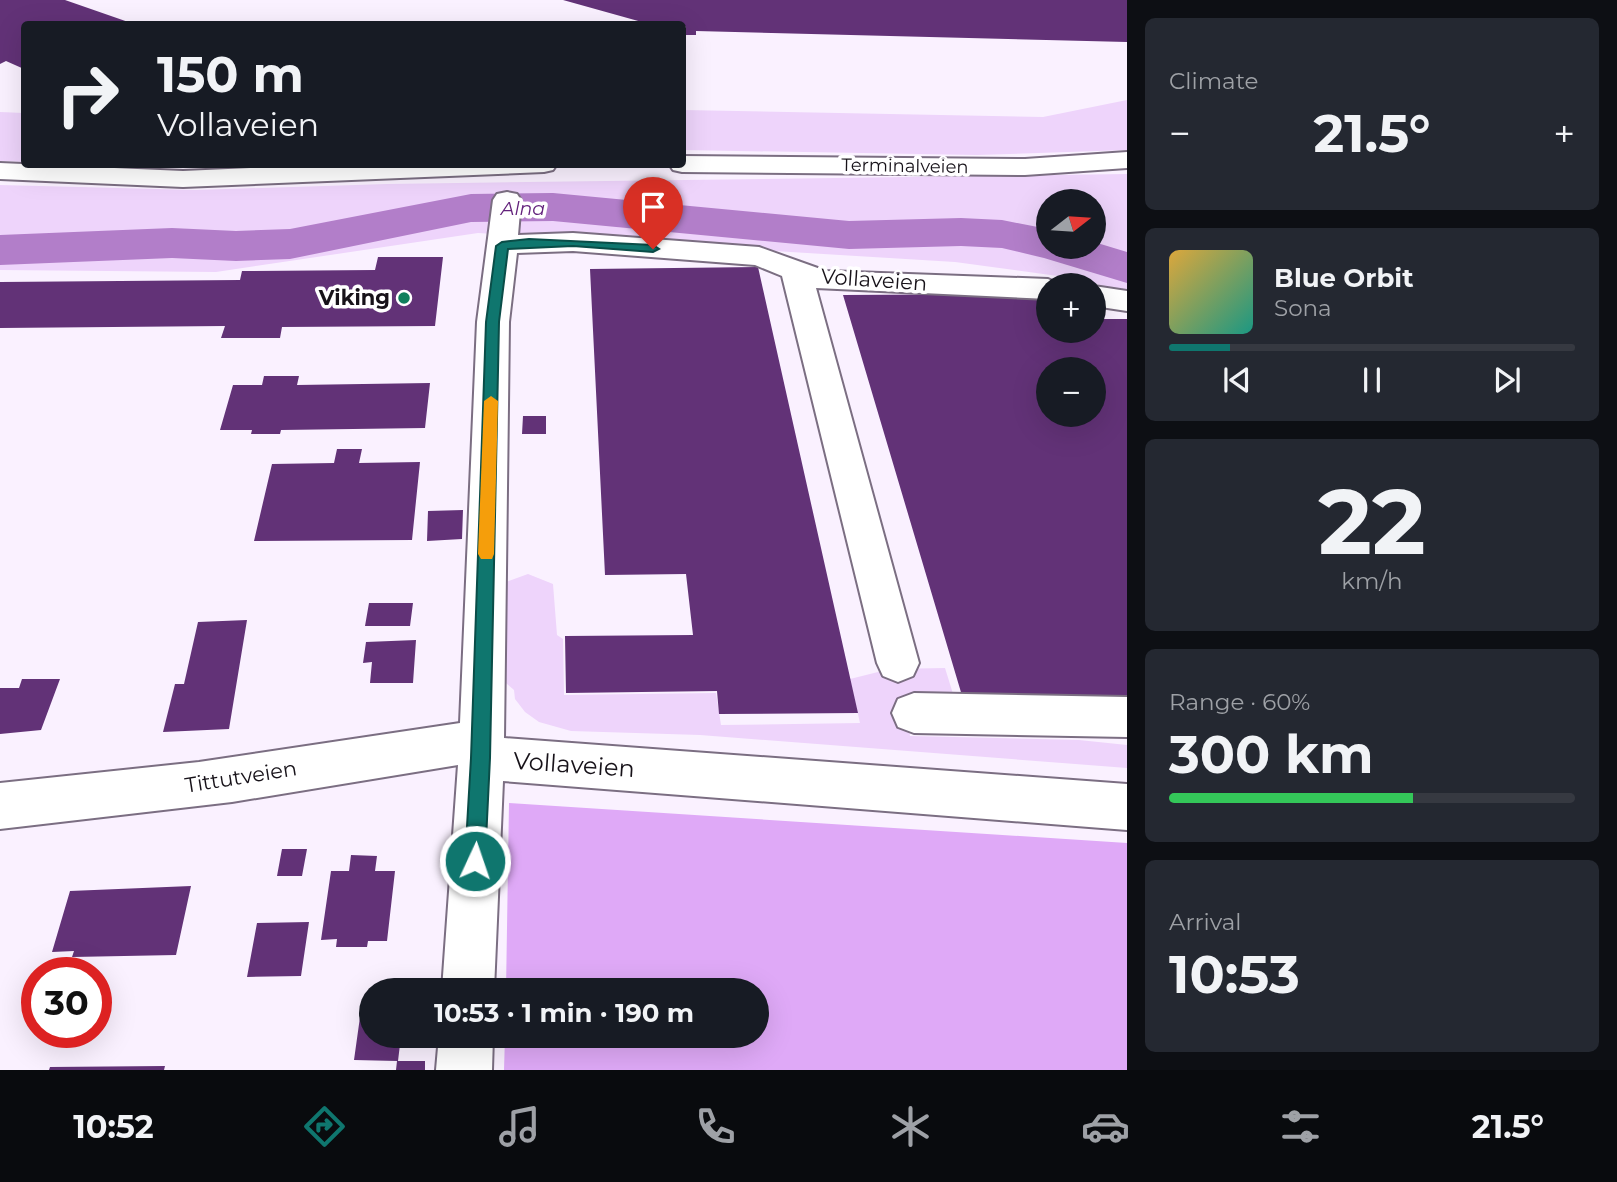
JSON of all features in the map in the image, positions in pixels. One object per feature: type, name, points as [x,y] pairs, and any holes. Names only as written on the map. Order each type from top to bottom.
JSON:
[{"type":"street","name":"Terminalveien","points":[[686,164],[1025,167],[1127,160]]},
{"type":"street","points":[[0,171],[183,179],[448,168]]},
{"type":"street","name":"Vollaveien","points":[[469,978],[481,750],[493,322],[511,227],[573,243],[759,256],[822,280],[1036,289]]},
{"type":"street","points":[[796,270],[898,663]]},
{"type":"street","points":[[1106,298],[1127,301]]},
{"type":"street","points":[[914,713],[1127,717]]},
{"type":"street","name":"Tittutveien","points":[[0,806],[114,795],[267,774],[427,746],[481,750]]},
{"type":"street","name":"Vollaveien","points":[[481,750],[1127,807]]},
{"type":"street","points":[[464,1070],[465,1048]]},
{"type":"shaded area","points":[[1127,100],[1127,150],[977,155],[686,150],[686,110],[1043,117]]},
{"type":"shaded area","points":[[0,112],[21,113],[21,162],[0,161]]},
{"type":"shaded area","points":[[1127,174],[1127,295],[1106,287],[1106,273],[1036,273],[955,262],[478,233],[216,272],[0,270],[0,185],[196,190],[387,184]]},
{"type":"shaded area","name":"Alna","points":[[483,202],[484,215],[405,225],[290,252],[291,238],[402,214]]},
{"type":"shaded area","points":[[528,574],[553,584],[557,635],[563,639],[564,695],[716,693],[721,725],[860,723],[850,679],[890,669],[945,668],[954,697],[904,699],[910,736],[1079,740],[1127,745],[1127,768],[700,735],[571,731],[539,722],[525,712],[515,699],[514,690],[500,678],[502,587],[506,582]]},
{"type":"shaded area","points":[[509,803],[1127,843],[1127,1070],[504,1070],[505,1048],[769,1048],[769,978],[506,978]]},
{"type":"building","points":[[0,0],[65,0],[125,21],[21,21],[21,68],[6,61],[0,64]]},
{"type":"building","points":[[563,0],[1127,0],[1127,42],[696,31],[696,35],[686,35],[686,21],[638,21]]},
{"type":"building","points":[[378,257],[443,257],[435,326],[282,327],[280,338],[221,338],[225,326],[0,328],[0,282],[240,280],[242,271],[375,270]]},
{"type":"building","points":[[758,267],[858,713],[719,714],[717,691],[566,693],[565,636],[693,635],[686,574],[605,575],[590,269]]},
{"type":"building","points":[[1036,294],[1036,343],[1106,343],[1106,319],[1127,319],[1127,697],[963,699],[843,295]]},
{"type":"building","points":[[264,376],[299,376],[297,385],[430,383],[425,428],[281,430],[280,434],[251,434],[252,430],[220,430],[233,385],[262,385]]},
{"type":"building","points":[[523,416],[546,416],[546,434],[522,434]]},
{"type":"building","points":[[337,449],[362,449],[359,463],[420,462],[412,540],[254,541],[272,464],[334,463]]},
{"type":"building","points":[[463,510],[462,539],[427,541],[428,511]]},
{"type":"building","points":[[369,603],[413,603],[410,626],[365,626]]},
{"type":"building","points":[[247,620],[229,729],[163,732],[175,684],[184,684],[198,622]]},
{"type":"building","points":[[416,640],[413,683],[370,683],[372,662],[363,663],[366,642]]},
{"type":"building","points":[[22,679],[60,679],[41,730],[0,734],[0,688],[19,688]]},
{"type":"building","points":[[282,849],[307,849],[302,876],[277,876]]},
{"type":"building","points":[[351,855],[377,856],[375,871],[395,871],[387,941],[368,941],[367,947],[336,947],[337,939],[321,940],[331,871],[349,871]]},
{"type":"building","points":[[191,886],[176,955],[72,957],[74,951],[52,952],[70,891]]},
{"type":"building","points":[[309,922],[301,976],[247,977],[257,923]]},
{"type":"building","points":[[359,1024],[359,1048],[400,1048],[398,1061],[354,1060]]},
{"type":"building","points":[[397,1061],[425,1061],[425,1070],[396,1070]]},
{"type":"building","points":[[165,1066],[164,1070],[49,1070],[50,1067]]},
{"type":"waterway","name":"Alna","points":[[0,250],[172,243],[236,246],[290,244],[471,208],[553,207],[849,235],[961,232],[1002,234],[1036,241]]},
{"type":"waterway","name":"Alna","points":[[1098,259],[1127,268]]},
{"type":"slow traffic","points":[[486,554],[491,401]]},
{"type":"place","name":"Viking","points":[[404,298]]},
{"type":"route","points":[[475,861],[481,758],[493,322],[502,246],[529,242],[653,249]]}]
